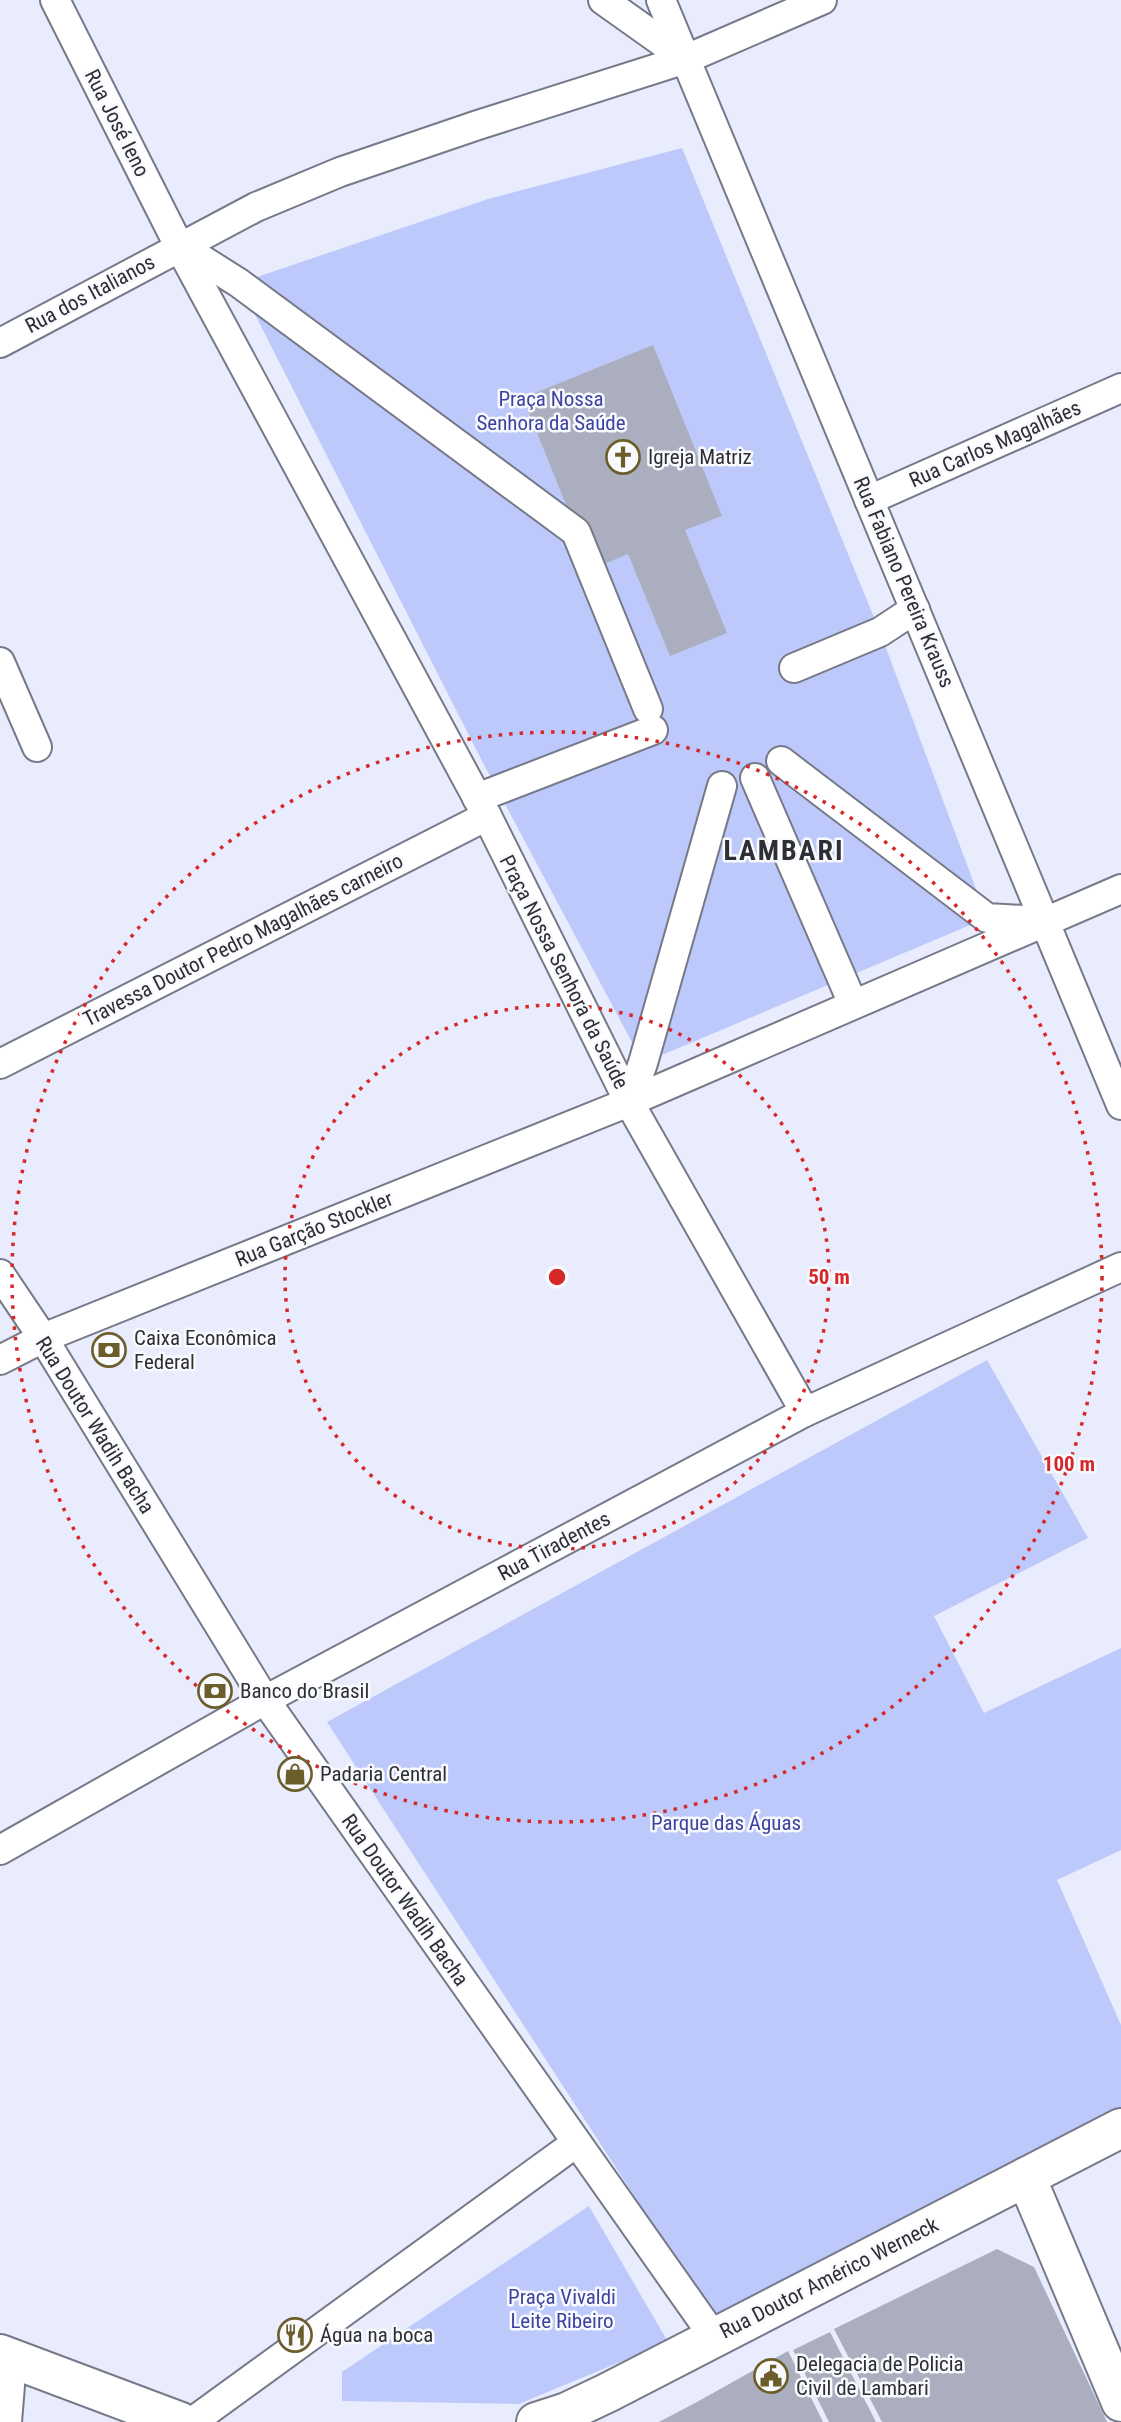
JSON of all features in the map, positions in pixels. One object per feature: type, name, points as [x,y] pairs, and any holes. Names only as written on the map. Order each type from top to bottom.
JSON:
[{"type":"main road","name":"Rua Doutor Américo Werneck","points":[[536,2422],[577,2408],[1121,2128]]},
{"type":"main road","points":[[1026,2177],[1121,2402]]},
{"type":"main road","points":[[2,2422],[5,2385],[0,2356],[181,2422]]},
{"type":"street","name":"Rua José Ieno","points":[[55,0],[179,246]]},
{"type":"street","points":[[603,0],[687,60]]},
{"type":"street","name":"Rua Fabiano Pereira Krauss","points":[[661,0],[1121,1105]]},
{"type":"street","points":[[179,246],[256,208],[340,172],[478,125],[687,60],[822,0]]},
{"type":"street","name":"Rua dos Italianos","points":[[0,343],[179,246]]},
{"type":"street","name":"Travessa Doutor Pedro Magalhães carneiro","points":[[0,1064],[651,720],[576,532],[239,284],[179,246]]},
{"type":"street","name":"Praça Nossa Senhora da Saúde","points":[[179,246],[482,807],[629,1102],[806,1412]]},
{"type":"street","name":"Rua Carlos Magalhães","points":[[869,500],[1121,388]]},
{"type":"street","points":[[794,668],[880,632],[915,610]]},
{"type":"street","points":[[0,662],[37,747]]},
{"type":"street","points":[[781,761],[987,918],[1045,921]]},
{"type":"street","points":[[755,778],[853,1004]]},
{"type":"street","points":[[629,1102],[643,1063],[722,786]]},
{"type":"street","name":"Praça Nossa Senhora da Saúde","points":[[629,1102],[1121,889]]},
{"type":"street","name":"Rua Garção Stockler","points":[[0,1360],[43,1338],[629,1102]]},
{"type":"street","name":"Rua Tiradentes","points":[[0,1850],[265,1700],[806,1412],[1121,1267]]},
{"type":"street","name":"Rua Doutor Wadih Bacha","points":[[0,1274],[43,1338],[265,1700],[714,2337]]},
{"type":"street","points":[[192,2422],[576,2143]]},
{"type":"green space","name":"Praça Nossa Senhora da Saúde","points":[[682,148],[880,632],[987,918],[643,1063],[482,761],[239,283],[488,199]]},
{"type":"green space","name":"Parque das Águas","points":[[987,1360],[1088,1538],[934,1616],[984,1713],[1121,1648],[1121,1850],[1057,1880],[1121,2025],[1121,2116],[714,2319],[327,1722]]},
{"type":"green space","name":"Praça Vivaldi Leite Ribeiro","points":[[589,2206],[668,2342],[519,2404],[342,2401],[342,2372]]},
{"type":"building","name":"Igreja Matriz","points":[[653,345],[722,516],[685,530],[727,633],[670,656],[628,554],[592,569],[523,398]]},
{"type":"building","points":[[997,2249],[1034,2267],[1107,2422],[882,2422],[834,2329]]},
{"type":"building","points":[[830,2332],[876,2422],[829,2422],[793,2350]]},
{"type":"building","name":"Delegacia de Policia Civil de Lambari","points":[[788,2351],[823,2422],[659,2422],[697,2402]]},
{"type":"place","name":"Igreja Matriz","points":[[623,457]]},
{"type":"place","name":"Caixa Econômica Federal","points":[[109,1350]]},
{"type":"place","name":"Banco do Brasil","points":[[215,1691]]},
{"type":"place","name":"Padaria Central","points":[[295,1774]]},
{"type":"place","name":"Água na boca","points":[[295,2335]]},
{"type":"place","name":"Delegacia de Policia Civil de Lambari","points":[[771,2376]]},
{"type":"district","name":"LAMBARI","points":[[784,850]]}]
